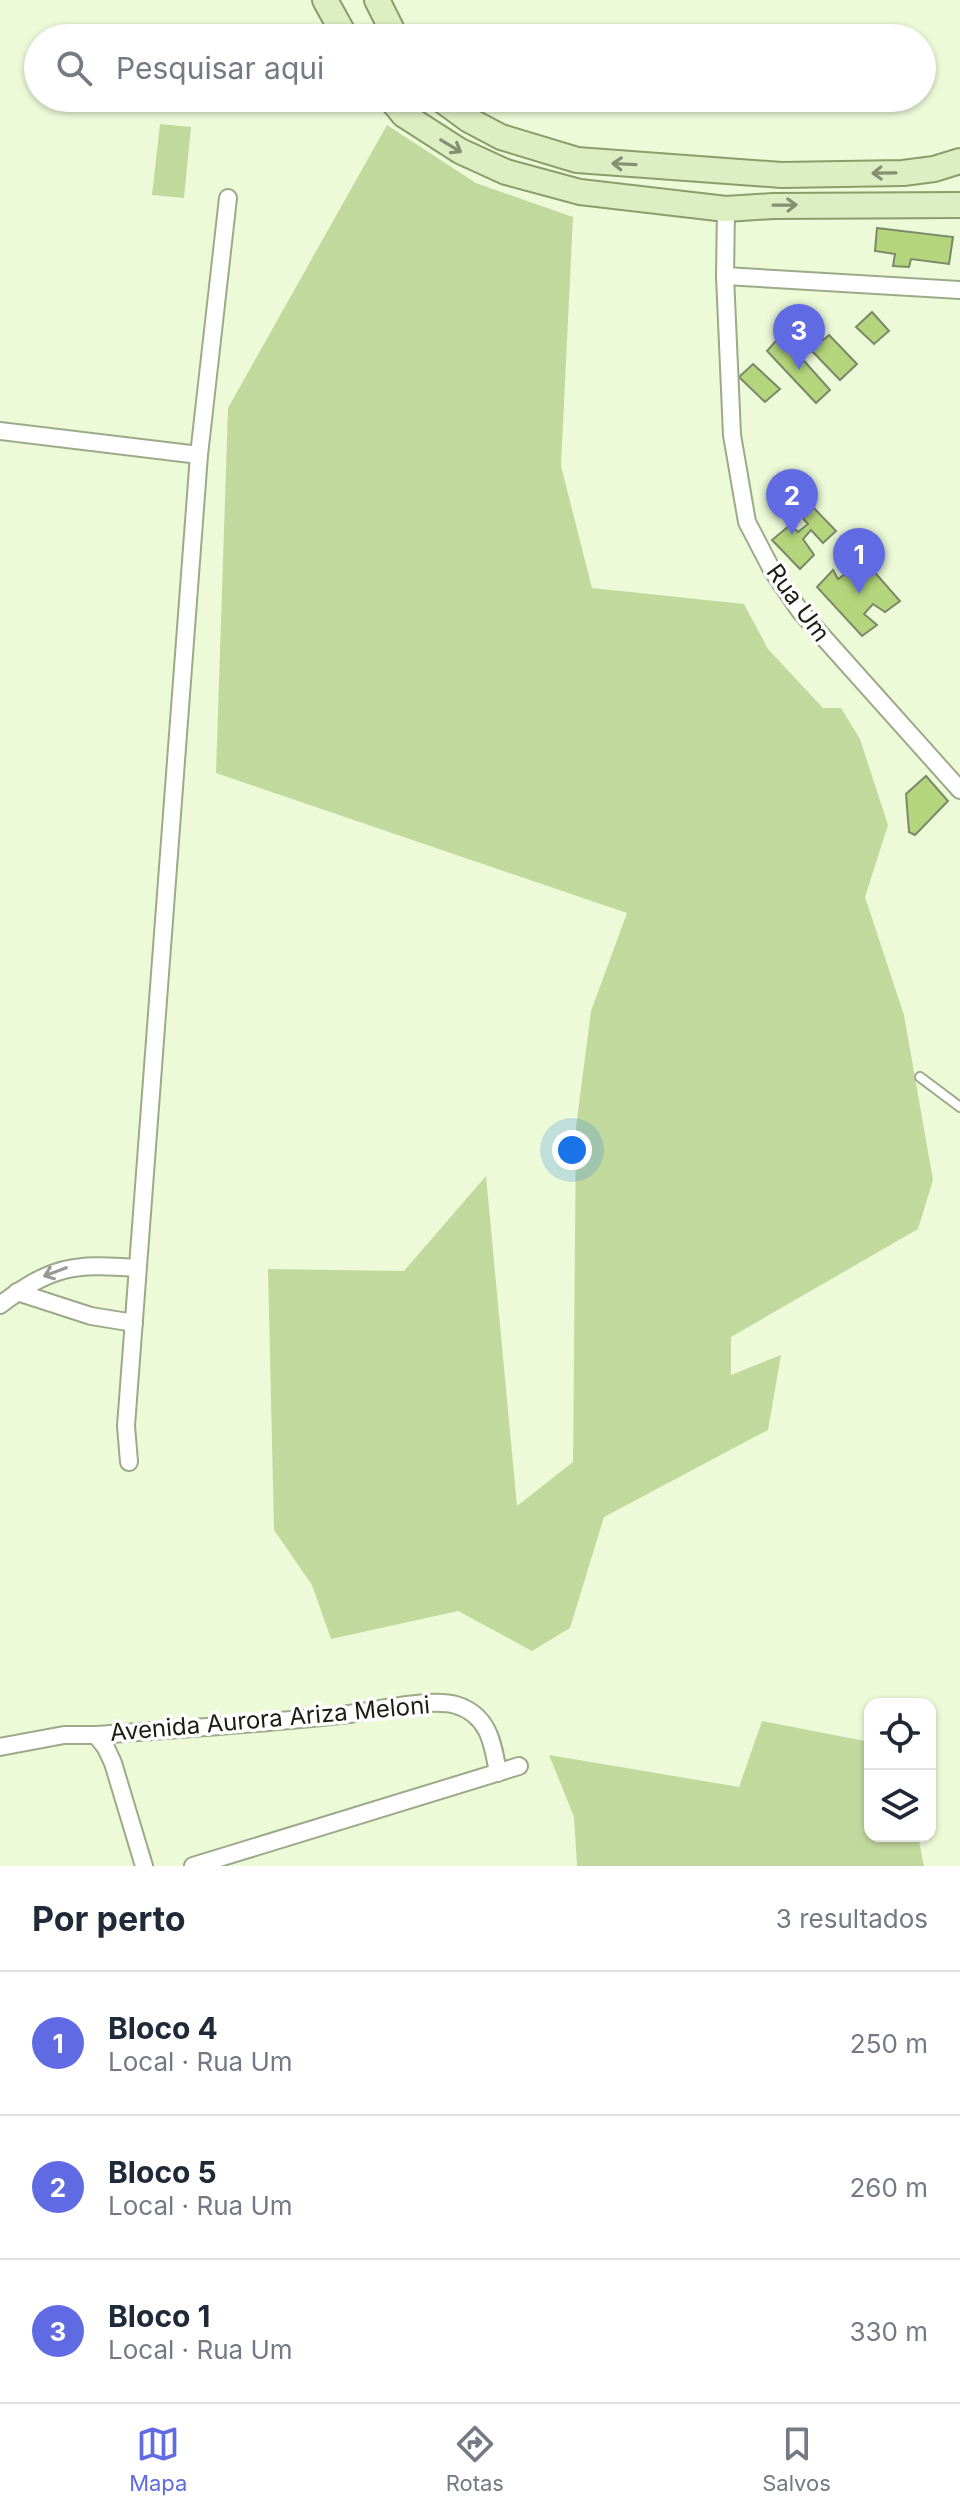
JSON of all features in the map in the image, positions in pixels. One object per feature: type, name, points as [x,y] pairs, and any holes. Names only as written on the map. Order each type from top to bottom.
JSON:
[{"type":"main road","points":[[325,0],[338,24]]},
{"type":"main road","points":[[377,0],[389,24]]},
{"type":"main road","points":[[402,112],[460,151],[506,172],[580,192],[726,209],[960,205]]},
{"type":"main road","points":[[458,112],[501,137],[577,160],[782,175],[903,173],[934,169],[960,161]]},
{"type":"street","points":[[129,1462],[126,1426],[199,455],[228,198]]},
{"type":"street","name":"Rua Um","points":[[726,209],[725,276],[732,435],[747,522],[772,570],[800,611],[960,790]]},
{"type":"street","points":[[725,276],[960,290]]},
{"type":"street","points":[[0,431],[199,455]]},
{"type":"street","points":[[0,1305],[43,1276],[75,1266],[137,1268]]},
{"type":"street","points":[[17,1292],[91,1316],[134,1323]]},
{"type":"street","name":"Avenida Aurora Ariza Meloni","points":[[0,1747],[64,1735],[96,1735],[447,1704],[456,1705],[483,1722],[491,1736],[498,1773]]},
{"type":"street","points":[[96,1735],[113,1763],[144,1866]]},
{"type":"street","points":[[193,1866],[519,1766]]},
{"type":"lane","points":[[920,1077],[960,1107]]},
{"type":"green space","points":[[160,124],[191,127],[184,198],[152,195]]},
{"type":"green space","points":[[387,125],[476,183],[573,217],[561,466],[592,588],[744,604],[768,649],[823,708],[841,708],[860,739],[888,825],[865,897],[904,1015],[933,1180],[918,1229],[731,1337],[731,1375],[781,1355],[768,1430],[604,1517],[570,1628],[532,1651],[458,1611],[331,1639],[312,1585],[274,1530],[268,1269],[404,1271],[486,1176],[517,1506],[573,1462],[576,1127],[591,1011],[627,913],[216,773],[228,408]]},
{"type":"green space","points":[[762,1721],[864,1741],[864,1842],[919,1842],[924,1866],[577,1866],[574,1817],[549,1755],[739,1787]]},
{"type":"building","points":[[877,228],[953,237],[949,264],[911,259],[909,267],[893,266],[895,254],[875,251]]},
{"type":"building","points":[[872,312],[889,331],[874,344],[856,327]]},
{"type":"building","points":[[781,335],[830,390],[816,403],[767,351]]},
{"type":"building","points":[[829,335],[857,364],[840,380],[811,350]]},
{"type":"building","points":[[753,364],[780,389],[765,402],[739,377]]},
{"type":"building","points":[[811,505],[836,531],[823,543],[811,530],[803,539],[814,555],[800,569],[772,540],[790,525],[798,532],[808,524],[800,515]]},
{"type":"building","points":[[856,551],[900,601],[885,612],[873,604],[864,614],[877,625],[862,636],[817,587],[833,570],[838,579],[849,571],[841,562]]},
{"type":"building","points":[[926,776],[948,801],[915,835],[909,832],[906,794]]},
{"type":"place","name":"Bloco 1","points":[[799,370]]},
{"type":"place","name":"Bloco 5","points":[[792,535]]},
{"type":"place","name":"Bloco 4","points":[[859,594]]}]
